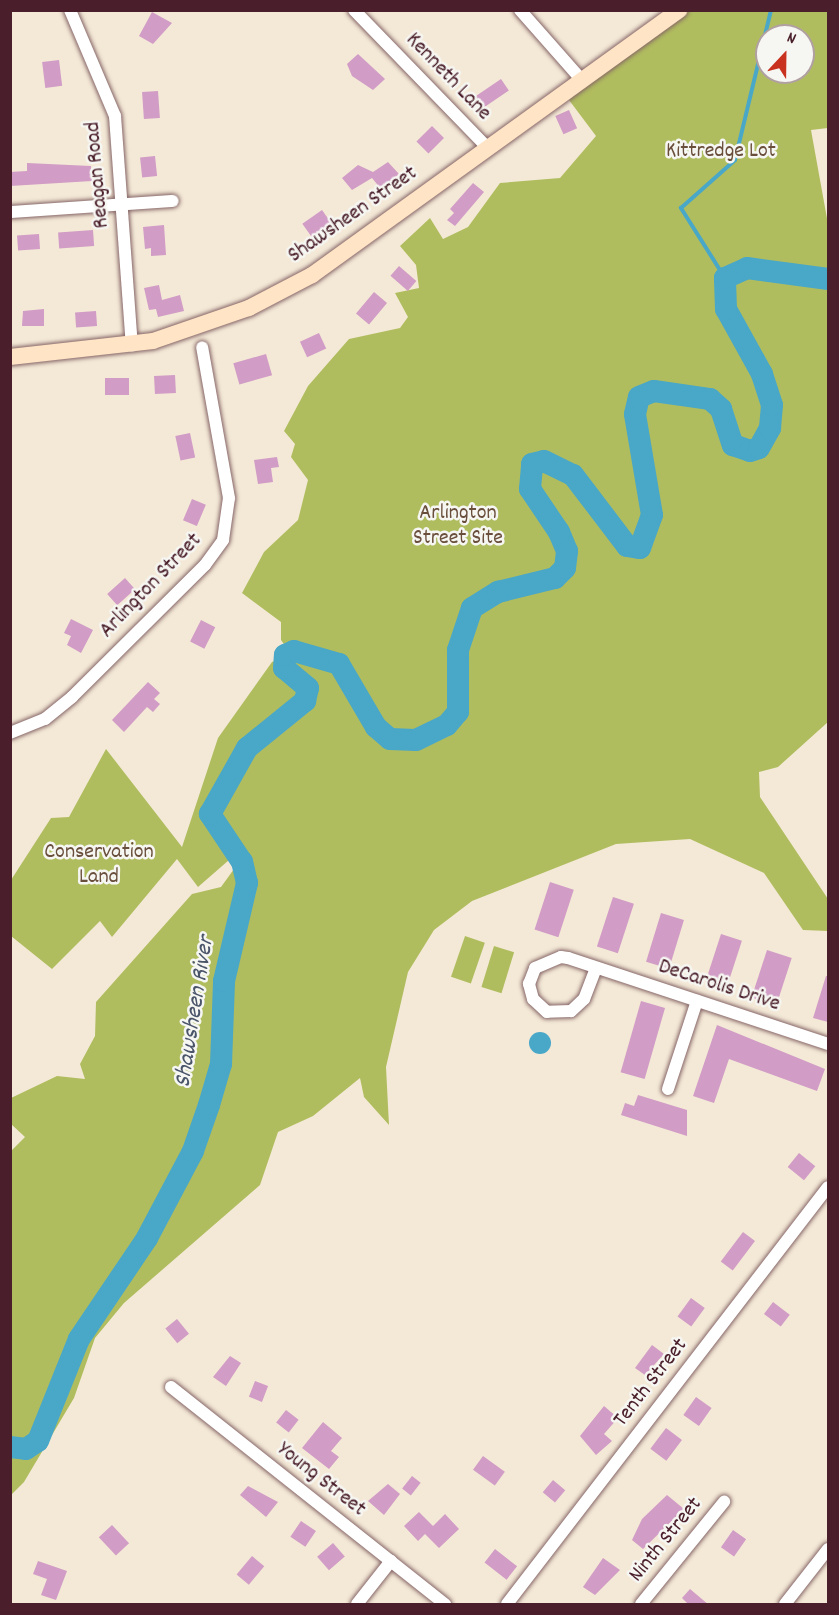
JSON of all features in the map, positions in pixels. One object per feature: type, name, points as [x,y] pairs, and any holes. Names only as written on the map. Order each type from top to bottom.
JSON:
[{"type":"main road","name":"Shawsheen Street","points":[[10,357],[132,345],[231,316],[312,275],[580,78],[679,10]]},
{"type":"street","name":"Reagan Road","points":[[70,10],[112,102],[132,345]]},
{"type":"street","name":"Kenneth Lane","points":[[354,10],[486,146]]},
{"type":"street","points":[[520,10],[580,78]]},
{"type":"street","points":[[10,212],[173,201]]},
{"type":"street","name":"Arlington Street","points":[[10,732],[45,719],[72,697],[205,565],[223,540],[229,498],[202,347]]},
{"type":"street","name":"DeCarolis Drive","points":[[596,968],[584,999],[571,1011],[547,1012],[531,995],[532,974],[547,959],[561,957],[596,968],[828,1044]]},
{"type":"street","points":[[668,1089],[697,1001]]},
{"type":"street","name":"Tenth Street","points":[[507,1605],[828,1187]]},
{"type":"street","name":"Young Street","points":[[171,1387],[445,1605]]},
{"type":"street","name":"Ninth Street","points":[[641,1605],[724,1502]]},
{"type":"street","points":[[784,1605],[828,1549]]},
{"type":"street","points":[[357,1605],[391,1561]]},
{"type":"green space","points":[[677,10],[828,11],[828,128],[811,130],[828,224],[828,722],[778,767],[759,772],[760,797],[828,899],[828,931],[803,930],[764,873],[690,839],[616,844],[472,901],[434,930],[408,972],[386,1067],[389,1125],[364,1097],[360,1078],[313,1116],[278,1132],[260,1185],[124,1303],[95,1338],[74,1398],[24,1482],[11,1495],[10,1152],[25,1137],[11,1124],[11,1098],[57,1076],[85,1079],[80,1064],[95,1036],[96,1002],[192,894],[221,887],[234,869],[229,860],[198,887],[177,859],[112,937],[100,921],[52,969],[11,936],[11,880],[51,818],[69,817],[106,749],[182,847],[218,738],[272,662],[290,653],[281,640],[281,622],[242,593],[264,552],[298,520],[308,480],[291,457],[295,444],[284,431],[308,386],[349,339],[400,328],[408,317],[395,293],[419,288],[416,265],[400,246],[430,218],[443,239],[468,227],[500,183],[560,178],[596,136],[569,100],[664,15]]},
{"type":"green space","points":[[465,936],[485,943],[471,983],[451,977]]},
{"type":"green space","points":[[494,946],[514,952],[502,993],[481,987]]},
{"type":"water","points":[[536,1032],[544,1032],[551,1039],[551,1047],[544,1054],[536,1054],[529,1047],[529,1039]]},
{"type":"building","points":[[152,12],[172,23],[153,44],[139,36]]},
{"type":"building","points":[[358,54],[385,79],[373,90],[352,76],[347,64]]},
{"type":"building","points":[[59,60],[62,86],[45,88],[42,62]]},
{"type":"building","points":[[501,79],[509,91],[482,109],[474,97]]},
{"type":"building","points":[[158,91],[160,118],[144,119],[142,92]]},
{"type":"building","points":[[569,110],[577,128],[563,134],[555,116]]},
{"type":"building","points":[[432,126],[444,138],[428,154],[416,142]]},
{"type":"building","points":[[155,156],[157,176],[142,177],[140,158]]},
{"type":"building","points":[[388,162],[399,174],[381,189],[372,178],[352,190],[342,178],[358,165],[373,172]]},
{"type":"building","points":[[27,163],[91,166],[92,181],[10,186],[10,172],[27,171]]},
{"type":"building","points":[[473,183],[484,192],[455,226],[447,220],[454,213],[450,209]]},
{"type":"building","points":[[322,210],[331,223],[312,237],[302,224]]},
{"type":"building","points":[[164,225],[166,255],[151,256],[151,248],[145,249],[143,227]]},
{"type":"building","points":[[93,230],[94,246],[59,248],[58,232]]},
{"type":"building","points":[[39,234],[40,249],[18,250],[17,236]]},
{"type":"building","points":[[399,266],[416,281],[408,291],[390,276]]},
{"type":"building","points":[[159,285],[162,300],[180,295],[184,311],[158,317],[156,309],[149,310],[144,288]]},
{"type":"building","points":[[374,292],[387,303],[369,324],[356,313]]},
{"type":"building","points":[[44,309],[44,326],[22,326],[23,311]]},
{"type":"building","points":[[96,311],[97,326],[76,327],[75,312]]},
{"type":"building","points":[[319,333],[326,348],[307,357],[300,342]]},
{"type":"building","points":[[266,354],[272,375],[239,385],[233,363]]},
{"type":"building","points":[[175,375],[176,393],[155,394],[154,376]]},
{"type":"building","points":[[105,378],[129,378],[129,395],[105,395]]},
{"type":"building","points":[[190,433],[195,457],[181,461],[175,436]]},
{"type":"building","points":[[277,457],[279,467],[271,468],[273,482],[258,484],[254,460]]},
{"type":"building","points":[[192,499],[206,505],[197,526],[183,520]]},
{"type":"building","points":[[125,578],[135,589],[117,605],[107,594]]},
{"type":"building","points":[[71,619],[93,630],[81,653],[67,645],[71,636],[64,633]]},
{"type":"building","points":[[201,620],[215,627],[204,649],[190,641]]},
{"type":"building","points":[[148,682],[160,693],[154,699],[160,704],[153,712],[147,707],[124,732],[112,720]]},
{"type":"building","points":[[550,882],[574,890],[558,937],[535,930]]},
{"type":"building","points":[[613,897],[634,904],[618,953],[597,946]]},
{"type":"building","points":[[661,913],[684,920],[669,969],[646,962]]},
{"type":"building","points":[[721,934],[742,941],[726,988],[706,982]]},
{"type":"building","points":[[767,950],[792,958],[776,1006],[752,998]]},
{"type":"building","points":[[826,976],[828,976],[828,1022],[813,1018]]},
{"type":"building","points":[[641,1001],[665,1008],[645,1079],[621,1072]]},
{"type":"building","points":[[717,1025],[825,1069],[817,1091],[729,1059],[714,1103],[693,1096]]},
{"type":"building","points":[[638,1095],[687,1110],[687,1136],[621,1115],[625,1103],[634,1106]]},
{"type":"building","points":[[799,1153],[815,1166],[804,1180],[788,1167]]},
{"type":"building","points":[[743,1232],[755,1241],[733,1271],[721,1262]]},
{"type":"building","points":[[691,1298],[705,1308],[691,1327],[677,1317]]},
{"type":"building","points":[[773,1302],[790,1315],[781,1327],[764,1314]]},
{"type":"building","points":[[177,1319],[189,1334],[177,1343],[165,1328]]},
{"type":"building","points":[[652,1345],[664,1354],[645,1375],[635,1368]]},
{"type":"building","points":[[230,1356],[241,1363],[226,1386],[213,1377]]},
{"type":"building","points":[[255,1381],[268,1386],[262,1402],[249,1397]]},
{"type":"building","points":[[696,1397],[712,1408],[699,1426],[683,1415]]},
{"type":"building","points":[[604,1406],[618,1418],[604,1434],[612,1441],[596,1455],[580,1436]]},
{"type":"building","points":[[286,1410],[299,1420],[289,1432],[276,1423]]},
{"type":"building","points":[[323,1422],[342,1438],[331,1451],[339,1457],[329,1469],[302,1448]]},
{"type":"building","points":[[666,1428],[682,1440],[666,1461],[650,1449]]},
{"type":"building","points":[[483,1456],[505,1472],[495,1486],[473,1470]]},
{"type":"building","points":[[412,1476],[421,1483],[411,1495],[402,1489]]},
{"type":"building","points":[[553,1480],[565,1490],[555,1503],[543,1492]]},
{"type":"building","points":[[388,1484],[400,1494],[384,1515],[368,1501]]},
{"type":"building","points":[[248,1486],[278,1502],[266,1517],[240,1495]]},
{"type":"building","points":[[667,1495],[684,1509],[643,1549],[632,1540],[642,1519]]},
{"type":"building","points":[[419,1512],[433,1526],[445,1514],[459,1529],[439,1548],[425,1534],[418,1541],[404,1526]]},
{"type":"building","points":[[301,1521],[316,1531],[305,1547],[290,1537]]},
{"type":"building","points":[[112,1525],[129,1543],[116,1556],[99,1537]]},
{"type":"building","points":[[733,1530],[746,1539],[734,1556],[721,1547]]},
{"type":"building","points":[[333,1543],[345,1557],[329,1570],[317,1557]]},
{"type":"building","points":[[495,1549],[517,1566],[507,1580],[485,1562]]},
{"type":"building","points":[[252,1556],[264,1566],[249,1585],[237,1574]]},
{"type":"building","points":[[603,1558],[620,1570],[595,1595],[583,1587]]},
{"type":"building","points":[[38,1561],[67,1571],[56,1600],[41,1595],[47,1579],[33,1574]]},
{"type":"building","points":[[690,1589],[709,1605],[689,1605],[682,1598]]},
{"type":"waterway","points":[[725,278],[681,208],[735,160],[771,10]]},
{"type":"waterway","name":"Shawsheen River","points":[[10,1447],[26,1449],[38,1441],[79,1339],[147,1238],[193,1151],[209,1105],[221,1064],[224,981],[247,883],[242,862],[210,814],[247,748],[305,701],[308,688],[284,668],[285,655],[294,651],[339,664],[376,727],[390,739],[416,740],[447,725],[458,712],[458,650],[472,608],[498,592],[555,578],[565,568],[567,551],[559,532],[530,489],[532,464],[544,461],[573,475],[627,546],[640,548],[652,515],[635,414],[639,397],[654,391],[710,399],[721,409],[733,445],[750,451],[759,448],[770,428],[772,405],[762,374],[726,309],[725,278],[747,268],[828,279]]},
{"type":"park label","name":"Kittredge Lot","points":[[721,152]]},
{"type":"park label","name":"Arlington Street Site","points":[[458,526]]},
{"type":"park label","name":"Conservation Land","points":[[99,864]]}]
